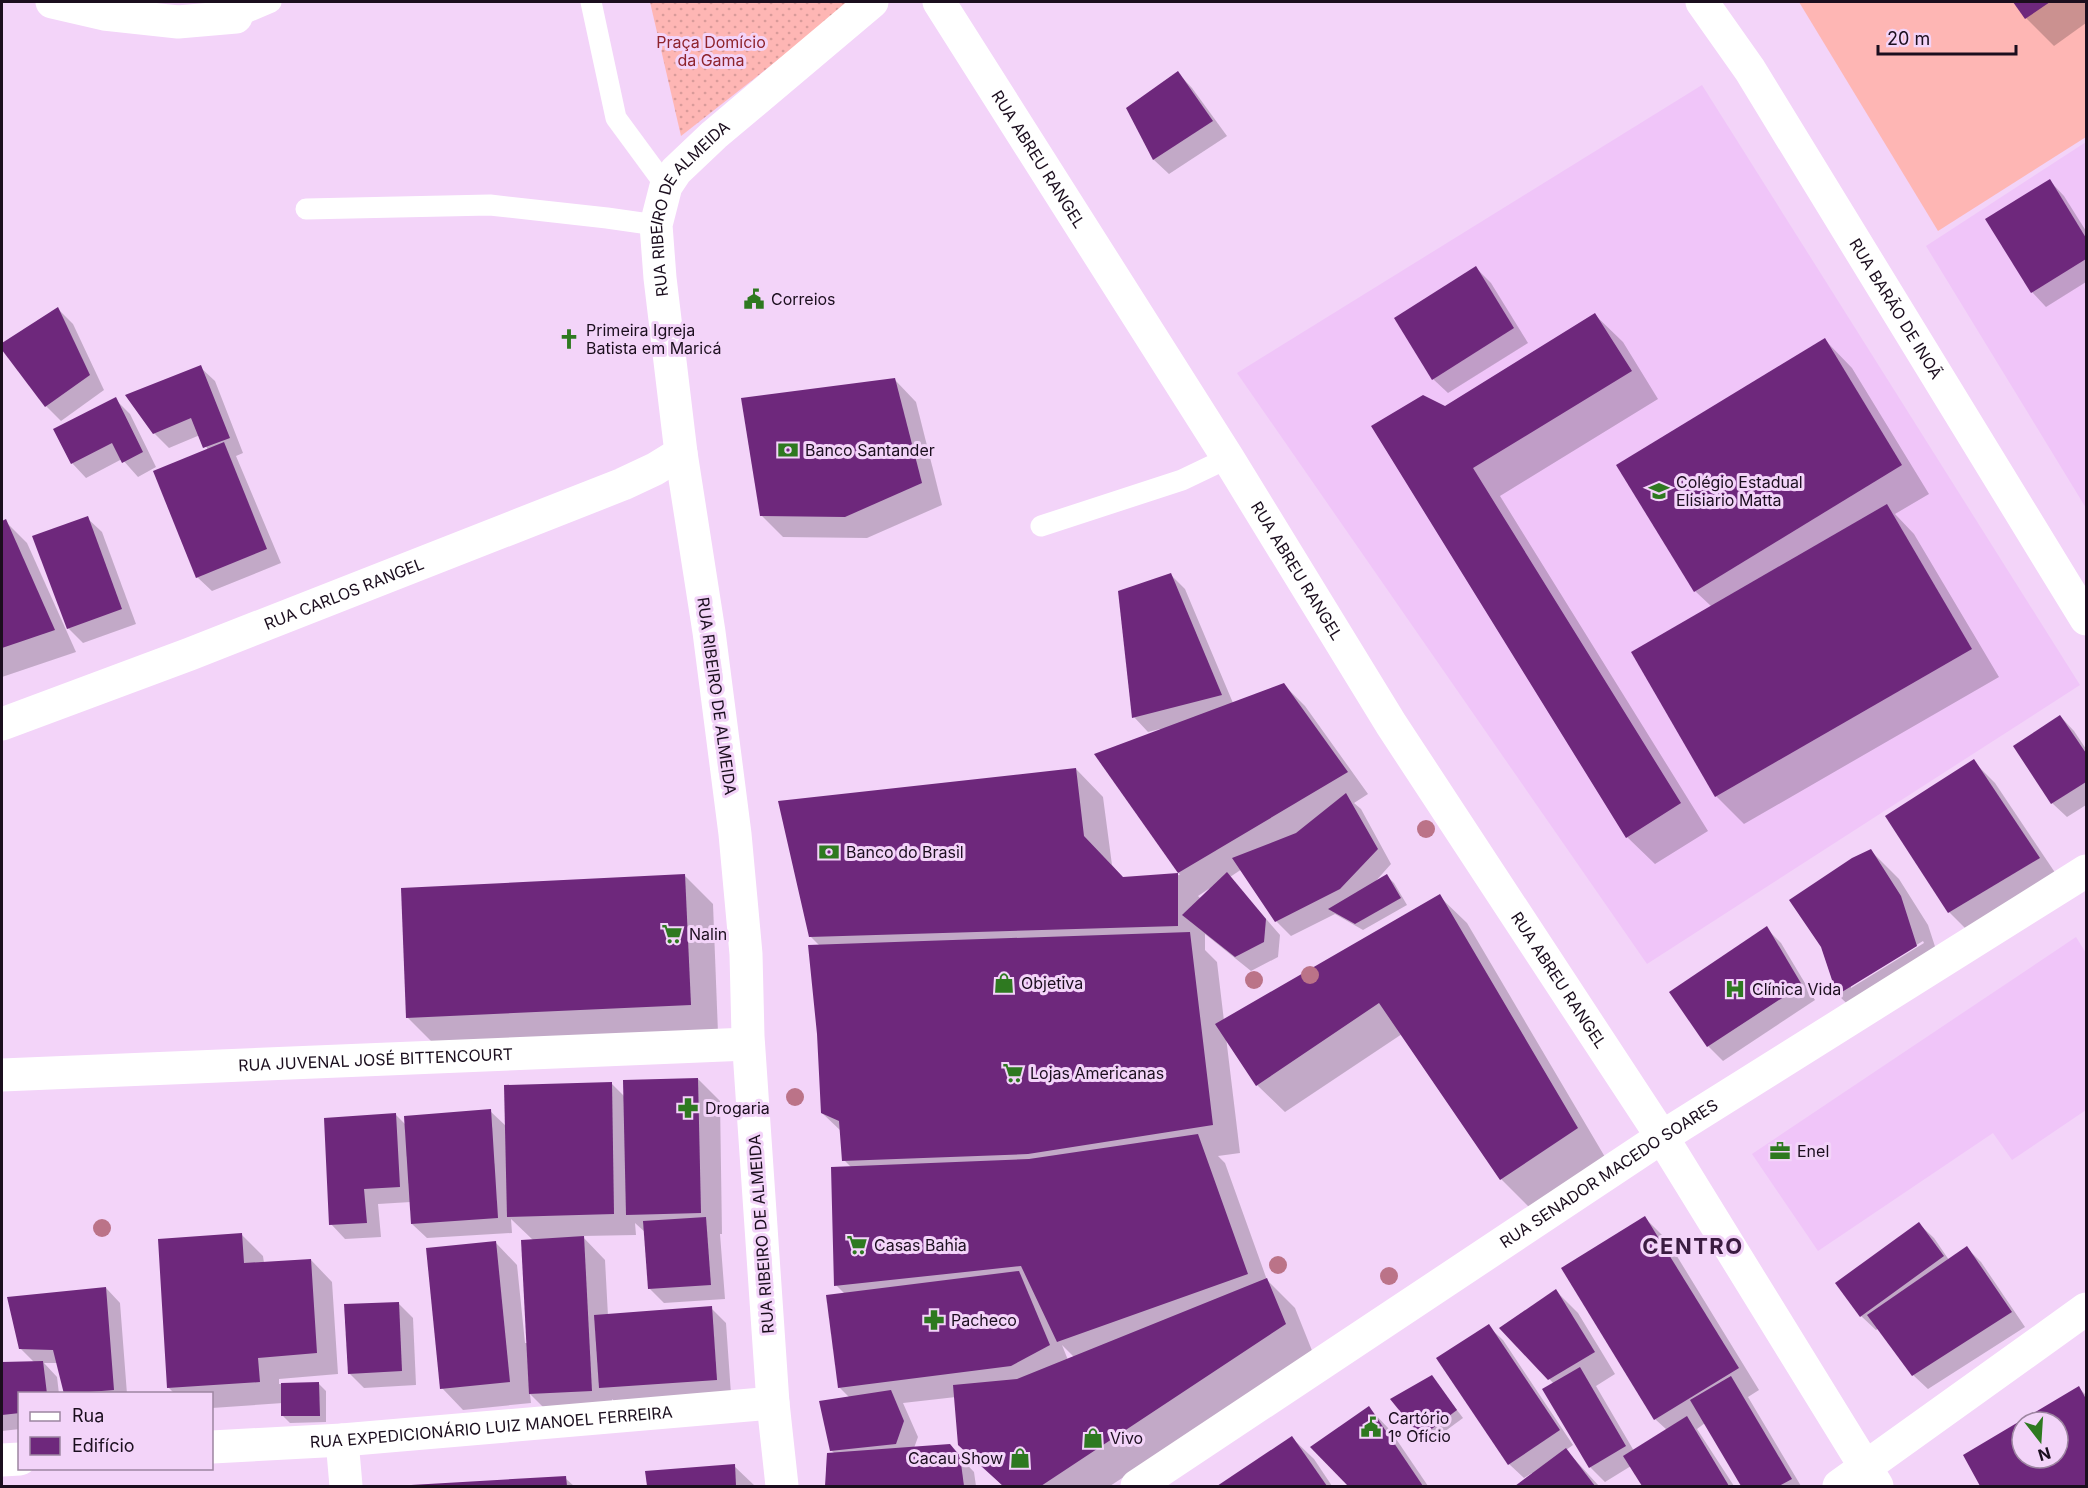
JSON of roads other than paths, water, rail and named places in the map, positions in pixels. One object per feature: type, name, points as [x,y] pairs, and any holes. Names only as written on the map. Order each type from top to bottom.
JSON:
[{"type":"main road","points":[[52,2],[104,14],[178,22],[236,17]]},
{"type":"main road","name":"RUA RIBEIRO DE ALMEIDA","points":[[782,1486],[773,1404],[748,1044],[746,954],[735,834],[710,632],[681,453],[657,251],[656,225],[666,186],[676,171],[714,135],[872,2]]},
{"type":"main road","name":"RUA ABREU RANGEL","points":[[939,2],[1228,458],[1391,724],[1662,1137],[1871,1476]]},
{"type":"main road","name":"RUA BARÃO DE INOÃ","points":[[1702,2],[1750,70],[2086,620]]},
{"type":"main road","name":"RUA CARLOS RANGEL","points":[[2,724],[190,654],[623,484],[655,469],[681,453]]},
{"type":"main road","name":"RUA SENADOR MACEDO SOARES","points":[[1137,1486],[1662,1137],[2086,871]]},
{"type":"main road","name":"RUA JUVENAL JOSÉ BITTENCOURT","points":[[2,1075],[748,1044]]},
{"type":"main road","points":[[1839,1486],[1871,1476],[2086,1309]]},
{"type":"main road","name":"RUA EXPEDICIONÁRIO LUIZ MANOEL FERREIRA","points":[[213,1447],[342,1440],[773,1404]]},
{"type":"main road","points":[[342,1440],[346,1486]]},
{"type":"main road","points":[[2,1460],[18,1459]]},
{"type":"lane","points":[[236,17],[271,2]]},
{"type":"lane","points":[[591,2],[615,118],[666,186]]},
{"type":"lane","points":[[306,209],[490,205],[656,225]]},
{"type":"lane","points":[[1041,526],[1182,480],[1228,458]]},
{"type":"place","name":"Correios","points":[[754,299]]},
{"type":"place","name":"Primeira Igreja Batista em Maricá","points":[[569,339]]},
{"type":"place","name":"Banco Santander","points":[[788,450]]},
{"type":"place","name":"Colégio Estadual Elisiario Matta","points":[[1659,491]]},
{"type":"place","name":"Banco do Brasil","points":[[829,852]]},
{"type":"place","name":"Nalin","points":[[672,934]]},
{"type":"place","name":"Objetiva","points":[[1004,983]]},
{"type":"place","name":"Clínica Vida","points":[[1735,989]]},
{"type":"place","name":"Lojas Americanas","points":[[1013,1073]]},
{"type":"place","name":"Drogaria","points":[[688,1108]]},
{"type":"place","name":"Enel","points":[[1780,1151]]},
{"type":"place","name":"Casas Bahia","points":[[857,1245]]},
{"type":"place","name":"Pacheco","points":[[934,1320]]},
{"type":"place","name":"Cartório 1º Ofício","points":[[1371,1427]]},
{"type":"place","name":"Vivo","points":[[1093,1438]]},
{"type":"place","name":"Cacau Show","points":[[1020,1458]]},
{"type":"district","name":"CENTRO","points":[[1693,1246]]},
{"type":"park label","name":"Praça Domício da Gama","points":[[711,51]]}]
